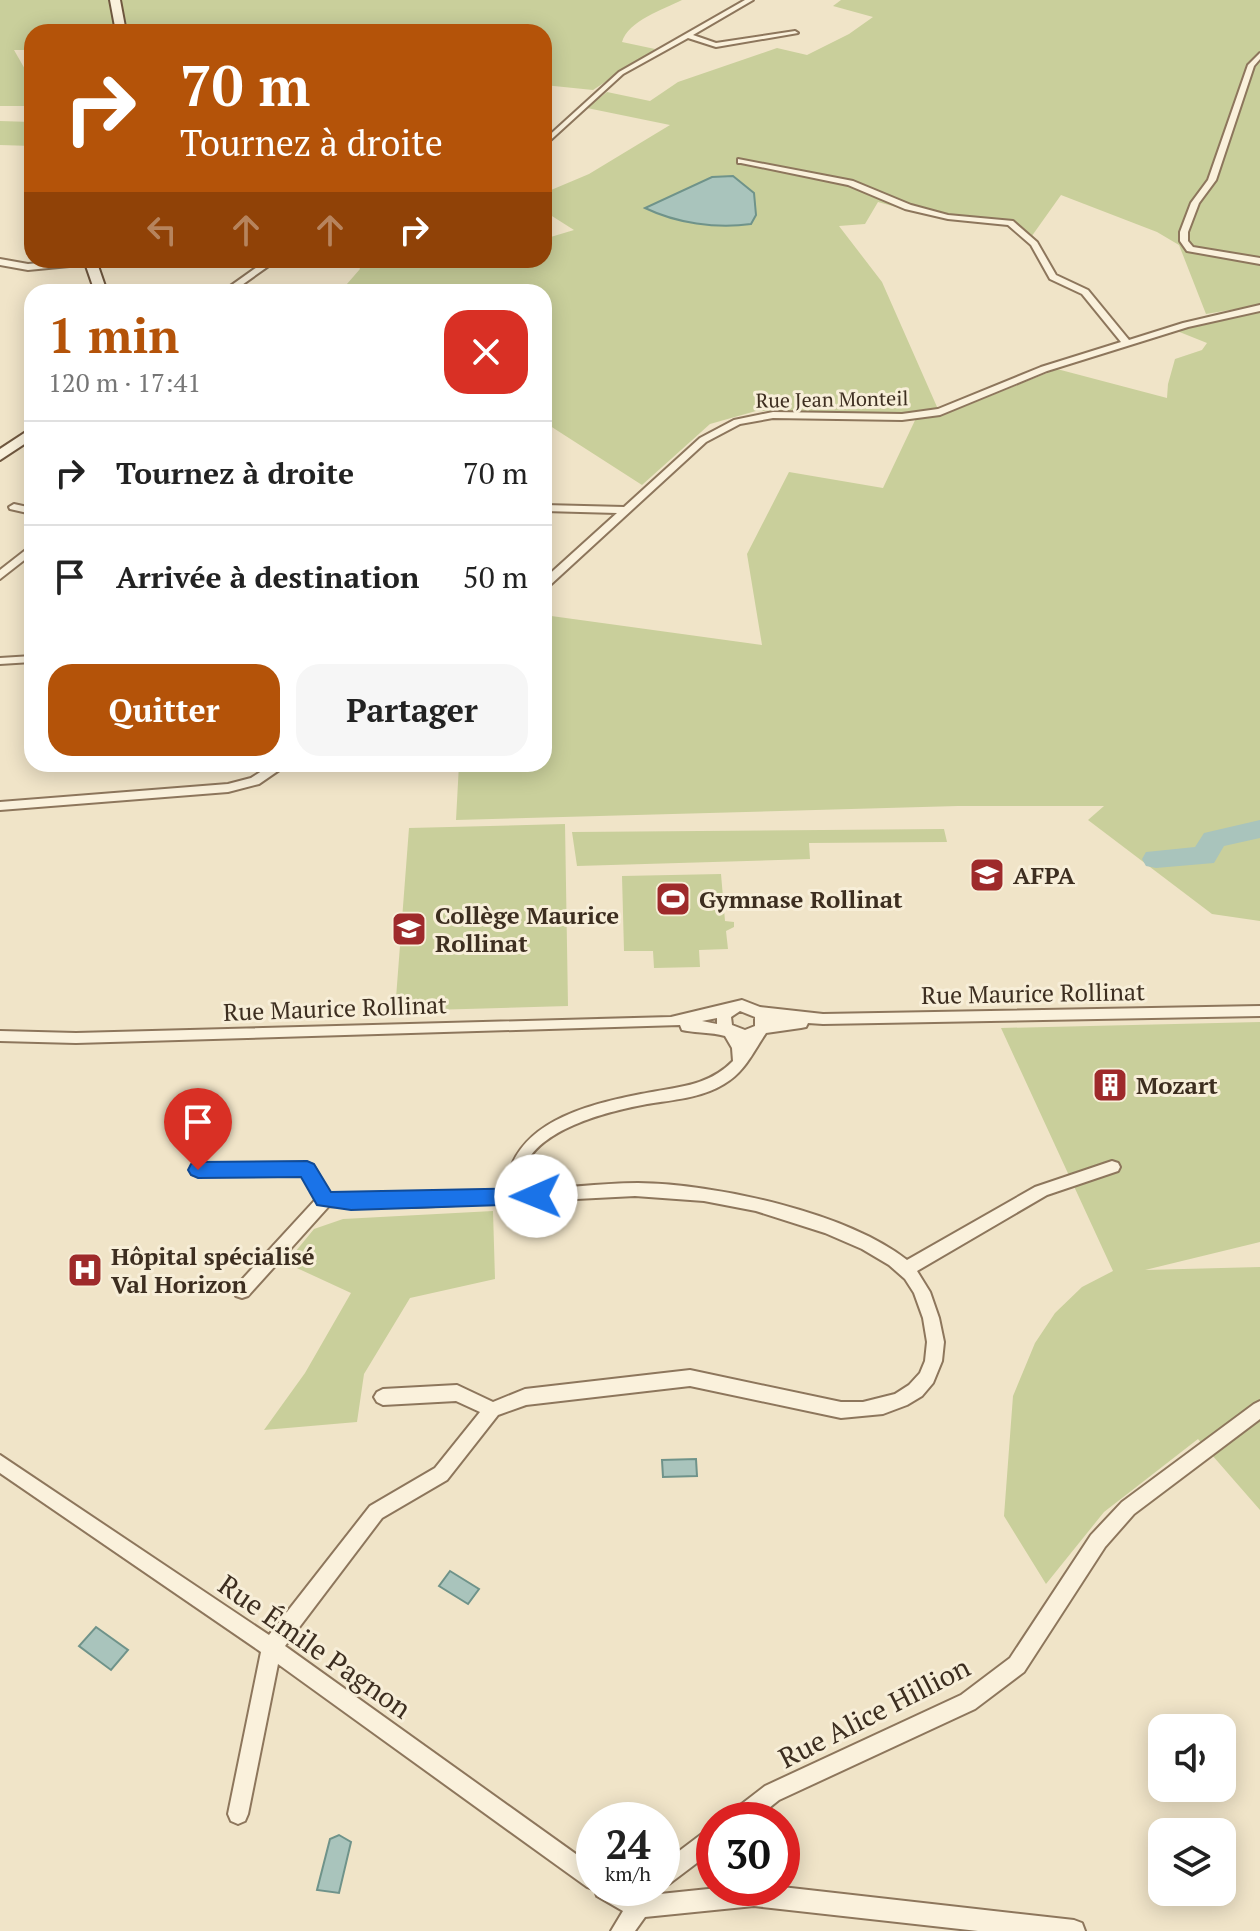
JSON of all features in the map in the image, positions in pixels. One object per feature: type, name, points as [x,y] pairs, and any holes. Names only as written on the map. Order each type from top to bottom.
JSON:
[{"type":"street","points":[[115,0],[120,24]]},
{"type":"street","points":[[552,137],[621,73],[750,0]]},
{"type":"street","points":[[686,35],[716,45],[795,33]]},
{"type":"street","points":[[1260,55],[1251,65],[1212,180],[1195,203],[1184,232],[1184,241],[1190,249],[1260,261]]},
{"type":"street","points":[[741,161],[850,183],[908,207],[948,217],[1010,223],[1034,244],[1053,277],[1085,292],[1127,343]]},
{"type":"street","points":[[0,262],[24,266]]},
{"type":"street","points":[[238,284],[261,268]]},
{"type":"street","name":"Rue Jean Monteil","points":[[552,578],[703,440],[737,422],[773,415],[902,417],[940,412],[1044,369],[1127,343],[1260,308]]},
{"type":"street","points":[[0,456],[24,438]]},
{"type":"street","points":[[14,507],[24,509]]},
{"type":"street","points":[[552,508],[625,510]]},
{"type":"street","points":[[0,576],[24,555]]},
{"type":"street","points":[[0,661],[24,660]]},
{"type":"street","points":[[0,806],[228,788],[255,781],[269,772]]},
{"type":"street","points":[[513,1196],[514,1173],[520,1161],[542,1139],[560,1127],[612,1106],[710,1085],[733,1071],[750,1052],[765,1020],[760,1012],[742,1005],[728,1010],[723,1020],[739,1048],[740,1062]]},
{"type":"street","name":"Rue Maurice Rollinat","points":[[0,1036],[240,1034],[671,1022],[728,1010]]},
{"type":"street","name":"Rue Maurice Rollinat","points":[[760,1012],[808,1018],[1260,1011]]},
{"type":"street","name":"Rue Maurice Rollinat","points":[[760,1030],[800,1023],[808,1018]]},
{"type":"street","name":"Rue Maurice Rollinat","points":[[671,1022],[730,1032]]},
{"type":"street","points":[[730,1032],[747,1036],[760,1030]]},
{"type":"street","points":[[906,1269],[1041,1191],[1112,1167]]},
{"type":"street","points":[[198,1170],[307,1169],[325,1200]]},
{"type":"street","points":[[238,1814],[271,1648],[376,1512],[441,1474],[492,1410],[525,1397],[690,1378],[841,1410],[884,1408],[913,1392],[933,1366],[935,1332],[923,1294],[906,1269],[853,1238],[794,1217],[685,1193],[651,1190],[416,1201],[325,1200],[242,1291]]},
{"type":"street","points":[[383,1397],[457,1393],[492,1410]]},
{"type":"street","name":"Rue Alice Hillion","points":[[760,1802],[772,1793],[968,1702],[1017,1665],[1098,1541],[1128,1508],[1260,1409]]},
{"type":"street","name":"Rue Émile Pagnon","points":[[0,1463],[271,1648],[576,1867]]},
{"type":"street","points":[[680,1863],[696,1851]]},
{"type":"street","points":[[622,1931],[637,1907],[754,1895],[1074,1931]]},
{"type":"green space","points":[[0,0],[682,0],[631,28],[622,42],[655,49],[593,90],[552,86],[552,24],[24,24],[24,50],[14,50],[24,68],[24,106],[0,106]]},
{"type":"green space","points":[[841,0],[1260,0],[1260,921],[1212,914],[1088,820],[1104,806],[958,806],[456,820],[459,772],[552,772],[552,616],[762,645],[747,554],[789,472],[883,488],[918,414],[756,411],[710,424],[642,485],[552,427],[552,284],[347,284],[360,268],[552,268],[552,237],[574,230],[552,216],[552,190],[589,174],[670,125],[587,108],[607,92],[650,101],[678,82],[777,48],[807,55],[849,34],[873,17],[833,6]],"holes":[[[1061,195],[1157,232],[1179,245],[1206,314],[1248,307],[1257,313],[1177,331],[1207,343],[1202,350],[1175,359],[1167,398],[1057,369],[941,416],[882,282],[839,226],[865,224],[878,202],[918,213],[1004,224],[1029,240]]]},
{"type":"green space","points":[[0,121],[24,122],[24,146],[0,145]]},
{"type":"green space","points":[[565,824],[568,1006],[395,1011],[409,828]]},
{"type":"green space","points":[[944,829],[947,842],[809,843],[810,859],[577,866],[572,832]]},
{"type":"green space","name":"Gymnase Rollinat","points":[[721,874],[725,921],[734,922],[734,927],[726,931],[728,949],[699,950],[700,967],[654,968],[653,951],[624,951],[622,876]]},
{"type":"green space","points":[[1260,1022],[1260,1242],[1145,1270],[1260,1267],[1260,1510],[1198,1439],[1104,1512],[1046,1584],[1004,1516],[1013,1396],[1035,1343],[1055,1313],[1082,1287],[1113,1271],[1001,1028]]},
{"type":"green space","points":[[493,1211],[495,1279],[410,1298],[364,1374],[357,1422],[264,1430],[305,1373],[351,1293],[286,1263],[314,1229],[343,1219]]},
{"type":"water","points":[[733,176],[754,193],[756,215],[751,224],[696,224],[645,208],[712,177]]},
{"type":"water","points":[[696,1459],[697,1476],[663,1477],[662,1460]]},
{"type":"water","points":[[450,1571],[479,1589],[468,1604],[439,1586]]},
{"type":"water","points":[[96,1627],[128,1650],[111,1670],[79,1646]]},
{"type":"water","points":[[339,1835],[351,1842],[339,1893],[317,1890],[330,1839]]},
{"type":"waterway","points":[[1156,859],[1204,856],[1214,839],[1260,829]]},
{"type":"place","name":"AFPA","points":[[987,875]]},
{"type":"place","name":"Gymnase Rollinat","points":[[673,899]]},
{"type":"place","name":"Collège Maurice Rollinat","points":[[409,929]]},
{"type":"place","name":"Mozart","points":[[1110,1085]]},
{"type":"place","name":"Hôpital spécialisé Val Horizon","points":[[85,1270]]},
{"type":"route","points":[[198,1170],[307,1169],[325,1200],[351,1202],[536,1196]]}]
